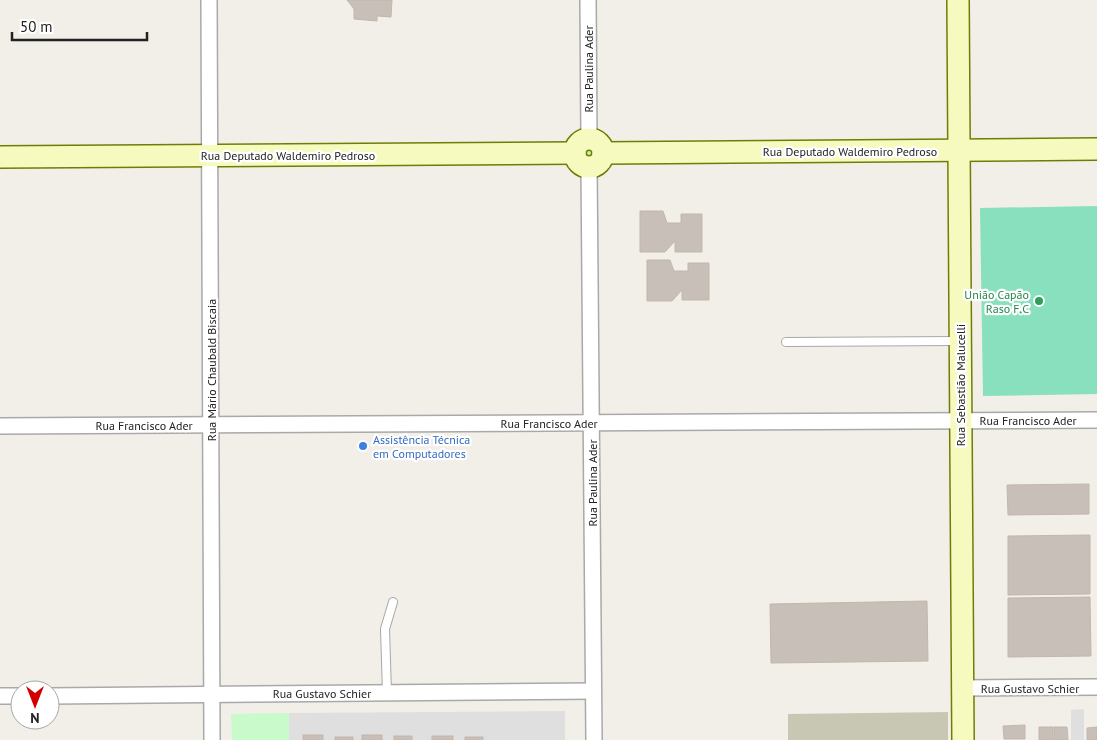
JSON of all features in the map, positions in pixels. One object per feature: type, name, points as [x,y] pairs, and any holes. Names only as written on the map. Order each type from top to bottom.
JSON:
[{"type":"street","name":"Rua Mário Chaubald Biscaia","points":[[210,0],[212,740]]},
{"type":"street","name":"Rua Paulina Ader","points":[[588,0],[594,740]]},
{"type":"street","name":"Rua Sebastião Malucelli","points":[[958,0],[963,740]]},
{"type":"street","name":"Rua Deputado Waldemiro Pedroso","points":[[0,158],[1097,149]]},
{"type":"street","name":"Rua Francisco Ader","points":[[0,426],[1097,420]]},
{"type":"street","name":"Rua Gustavo Schier","points":[[963,688],[1097,687]]},
{"type":"street","name":"Rua Gustavo Schier","points":[[60,696],[593,691]]},
{"type":"lane","points":[[786,342],[960,341]]},
{"type":"lane","points":[[387,693],[385,629],[393,602]]},
{"type":"shaded area","points":[[1084,709],[1084,740],[1071,740],[1071,710]]},
{"type":"shaded area","points":[[565,711],[565,740],[289,740],[289,713]]},
{"type":"shaded area","points":[[948,712],[948,740],[788,740],[788,714]]},
{"type":"green space","points":[[589,143],[596,146],[599,153],[596,160],[589,163],[582,160],[579,153],[582,146]]},
{"type":"green space","name":"União Capão Raso F.C","points":[[1097,206],[1097,394],[983,396],[980,208]]},
{"type":"green space","points":[[289,713],[289,740],[232,740],[231,714]]},
{"type":"building","points":[[347,0],[392,0],[391,17],[377,16],[377,21],[354,19],[354,9]]},
{"type":"building","points":[[640,211],[663,211],[667,223],[681,223],[681,214],[702,214],[702,252],[675,252],[675,241],[665,252],[640,252]]},
{"type":"building","points":[[647,260],[670,260],[674,271],[688,271],[688,263],[709,263],[709,300],[682,300],[682,290],[672,301],[647,301]]},
{"type":"building","points":[[1089,484],[1089,514],[1008,515],[1007,485]]},
{"type":"building","points":[[1090,535],[1090,594],[1008,595],[1008,536]]},
{"type":"building","points":[[1090,597],[1091,656],[1008,657],[1008,598]]},
{"type":"building","points":[[927,601],[928,661],[771,663],[770,604]]},
{"type":"building","points":[[1025,725],[1025,739],[1004,739],[1003,726]]},
{"type":"building","points":[[1039,727],[1053,727],[1053,740],[1039,740]]},
{"type":"building","points":[[1054,727],[1067,727],[1068,740],[1054,740]]},
{"type":"building","points":[[1097,727],[1097,740],[1087,740],[1087,728]]},
{"type":"building","points":[[303,735],[323,735],[323,740],[303,740]]},
{"type":"building","points":[[362,735],[382,735],[382,740],[362,740]]},
{"type":"building","points":[[394,736],[412,736],[412,740],[394,740]]},
{"type":"building","points":[[432,736],[453,736],[453,740],[432,740]]},
{"type":"building","points":[[335,737],[353,737],[353,740],[335,740]]},
{"type":"building","points":[[465,737],[483,737],[483,740],[465,740]]},
{"type":"place","name":"União Capão Raso F.C","points":[[1039,301]]},
{"type":"place","name":"Assistência Técnica em Computadores","points":[[363,446]]}]
